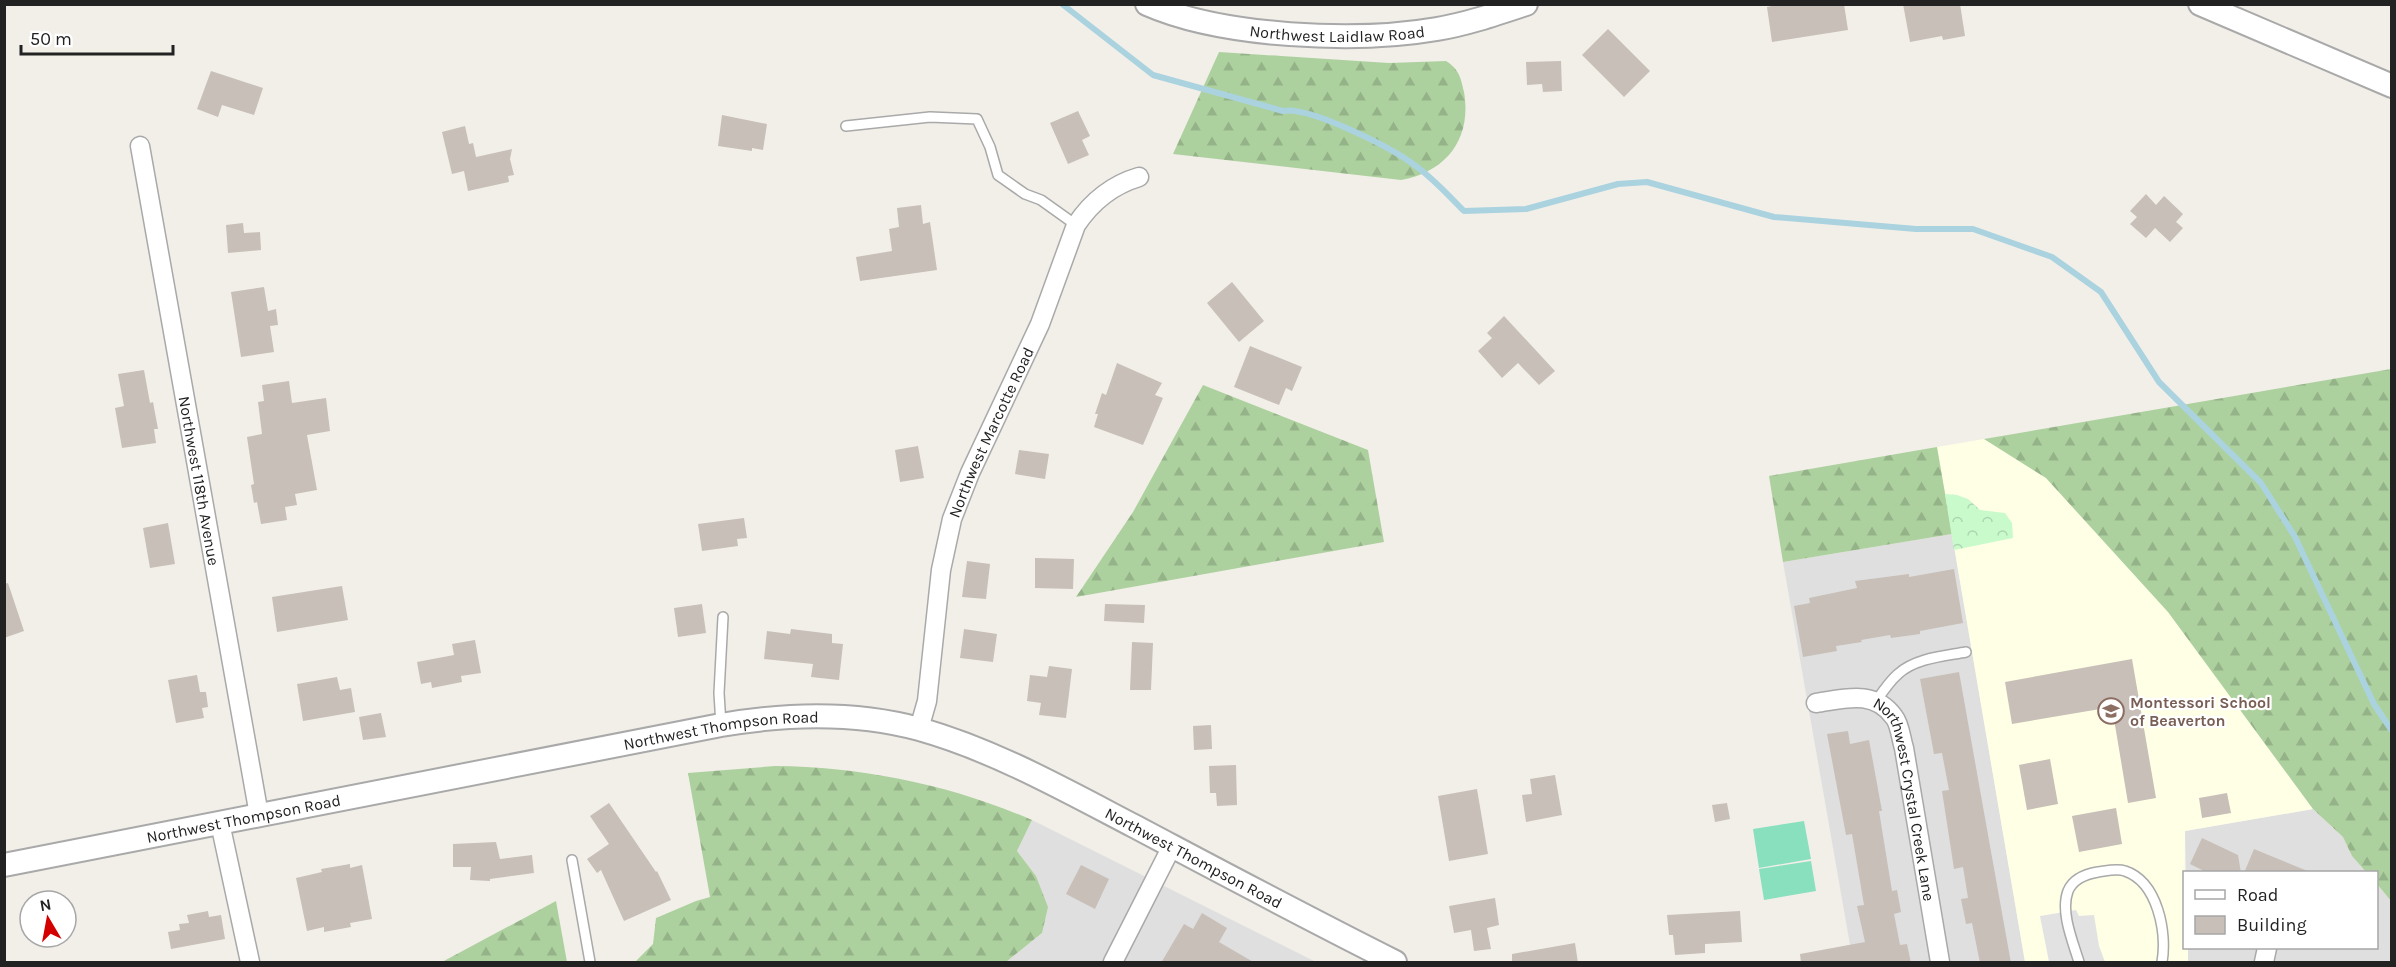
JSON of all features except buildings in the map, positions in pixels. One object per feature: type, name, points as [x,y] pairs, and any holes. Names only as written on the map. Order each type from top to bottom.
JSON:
[{"type":"street","name":"Northwest Laidlaw Road","points":[[1147,4],[1193,20],[1228,27],[1352,36],[1438,29],[1526,4]]},
{"type":"street","points":[[2200,4],[2391,86]]},
{"type":"street","name":"Northwest 118th Avenue","points":[[140,146],[259,815]]},
{"type":"street","name":"Northwest Marcotte Road","points":[[919,729],[927,701],[941,570],[952,519],[970,473],[1040,324],[1076,225],[1085,211],[1114,187],[1139,177]]},
{"type":"street","name":"Northwest Crystal Creek Lane","points":[[1816,703],[1856,698],[1877,700],[1895,717],[1904,748],[1940,963]]},
{"type":"street","name":"Northwest Thompson Road","points":[[4,865],[721,725],[800,716],[830,717],[885,722],[919,729],[1001,760],[1049,782],[1395,963]]},
{"type":"street","points":[[220,823],[250,963]]},
{"type":"street","points":[[1113,963],[1172,846]]},
{"type":"lane","points":[[846,126],[930,117],[977,119],[990,147],[998,175],[1025,194],[1041,200],[1076,225]]},
{"type":"lane","points":[[721,725],[719,693],[723,616]]},
{"type":"lane","points":[[1877,700],[1899,673],[1907,667],[1938,657],[1966,652]]},
{"type":"lane","points":[[572,860],[590,963]]},
{"type":"lane","points":[[2079,963],[2067,918],[2068,890],[2078,878],[2091,873],[2123,870],[2135,875],[2146,887],[2157,906],[2161,925],[2162,963]]},
{"type":"shaded area","name":"Montessori School of Beaverton","points":[[1984,439],[2046,478],[2168,612],[2313,809],[2185,831],[2183,949],[2188,949],[2188,962],[2025,962],[1937,447]]},
{"type":"shaded area","points":[[1952,534],[2025,962],[1853,962],[1783,562]]},
{"type":"shaded area","points":[[2313,809],[2343,837],[2352,856],[2365,871],[2186,871],[2185,831]]},
{"type":"shaded area","points":[[1032,820],[1316,962],[1006,962],[1042,933],[1036,876],[1017,851]]},
{"type":"shaded area","points":[[2378,885],[2391,901],[2391,962],[2188,962],[2188,949],[2378,949]]},
{"type":"shaded area","points":[[2076,910],[2079,916],[2094,915],[2099,946],[2105,962],[2049,962],[2040,916]]},
{"type":"green space","points":[[1219,52],[1389,63],[1446,61],[1459,74],[1464,92],[1464,124],[1460,138],[1443,161],[1417,176],[1401,180],[1173,154]]},
{"type":"green space","points":[[2392,369],[2391,901],[2378,885],[2378,871],[2365,871],[2352,856],[2343,837],[2313,809],[2168,612],[2046,478],[1984,439]]},
{"type":"green space","points":[[1203,385],[1368,450],[1384,542],[1076,597],[1133,512]]},
{"type":"green space","points":[[1937,447],[1952,534],[1783,562],[1769,476]]},
{"type":"green space","points":[[1945,494],[1968,499],[1980,510],[2005,513],[2012,523],[2013,538],[1954,550]]},
{"type":"green space","points":[[775,766],[841,770],[906,780],[970,797],[1032,820],[1017,851],[1036,876],[1048,907],[1042,933],[1006,962],[635,962],[653,944],[656,918],[710,897],[688,773]]},
{"type":"green space","points":[[1804,821],[1811,859],[1759,868],[1753,829]]},
{"type":"green space","points":[[1811,861],[1816,891],[1764,900],[1759,869]]},
{"type":"green space","points":[[556,901],[567,962],[442,962]]},
{"type":"waterway","points":[[1062,4],[1153,75],[1283,111],[1311,115],[1349,129],[1413,164],[1464,211],[1526,209],[1618,184],[1647,182],[1774,217],[1916,229],[1973,229],[2052,257],[2101,292],[2159,382],[2261,483],[2295,537],[2374,704],[2392,731]]},
{"type":"place","name":"Montessori School of Beaverton","points":[[2111,711]]}]
